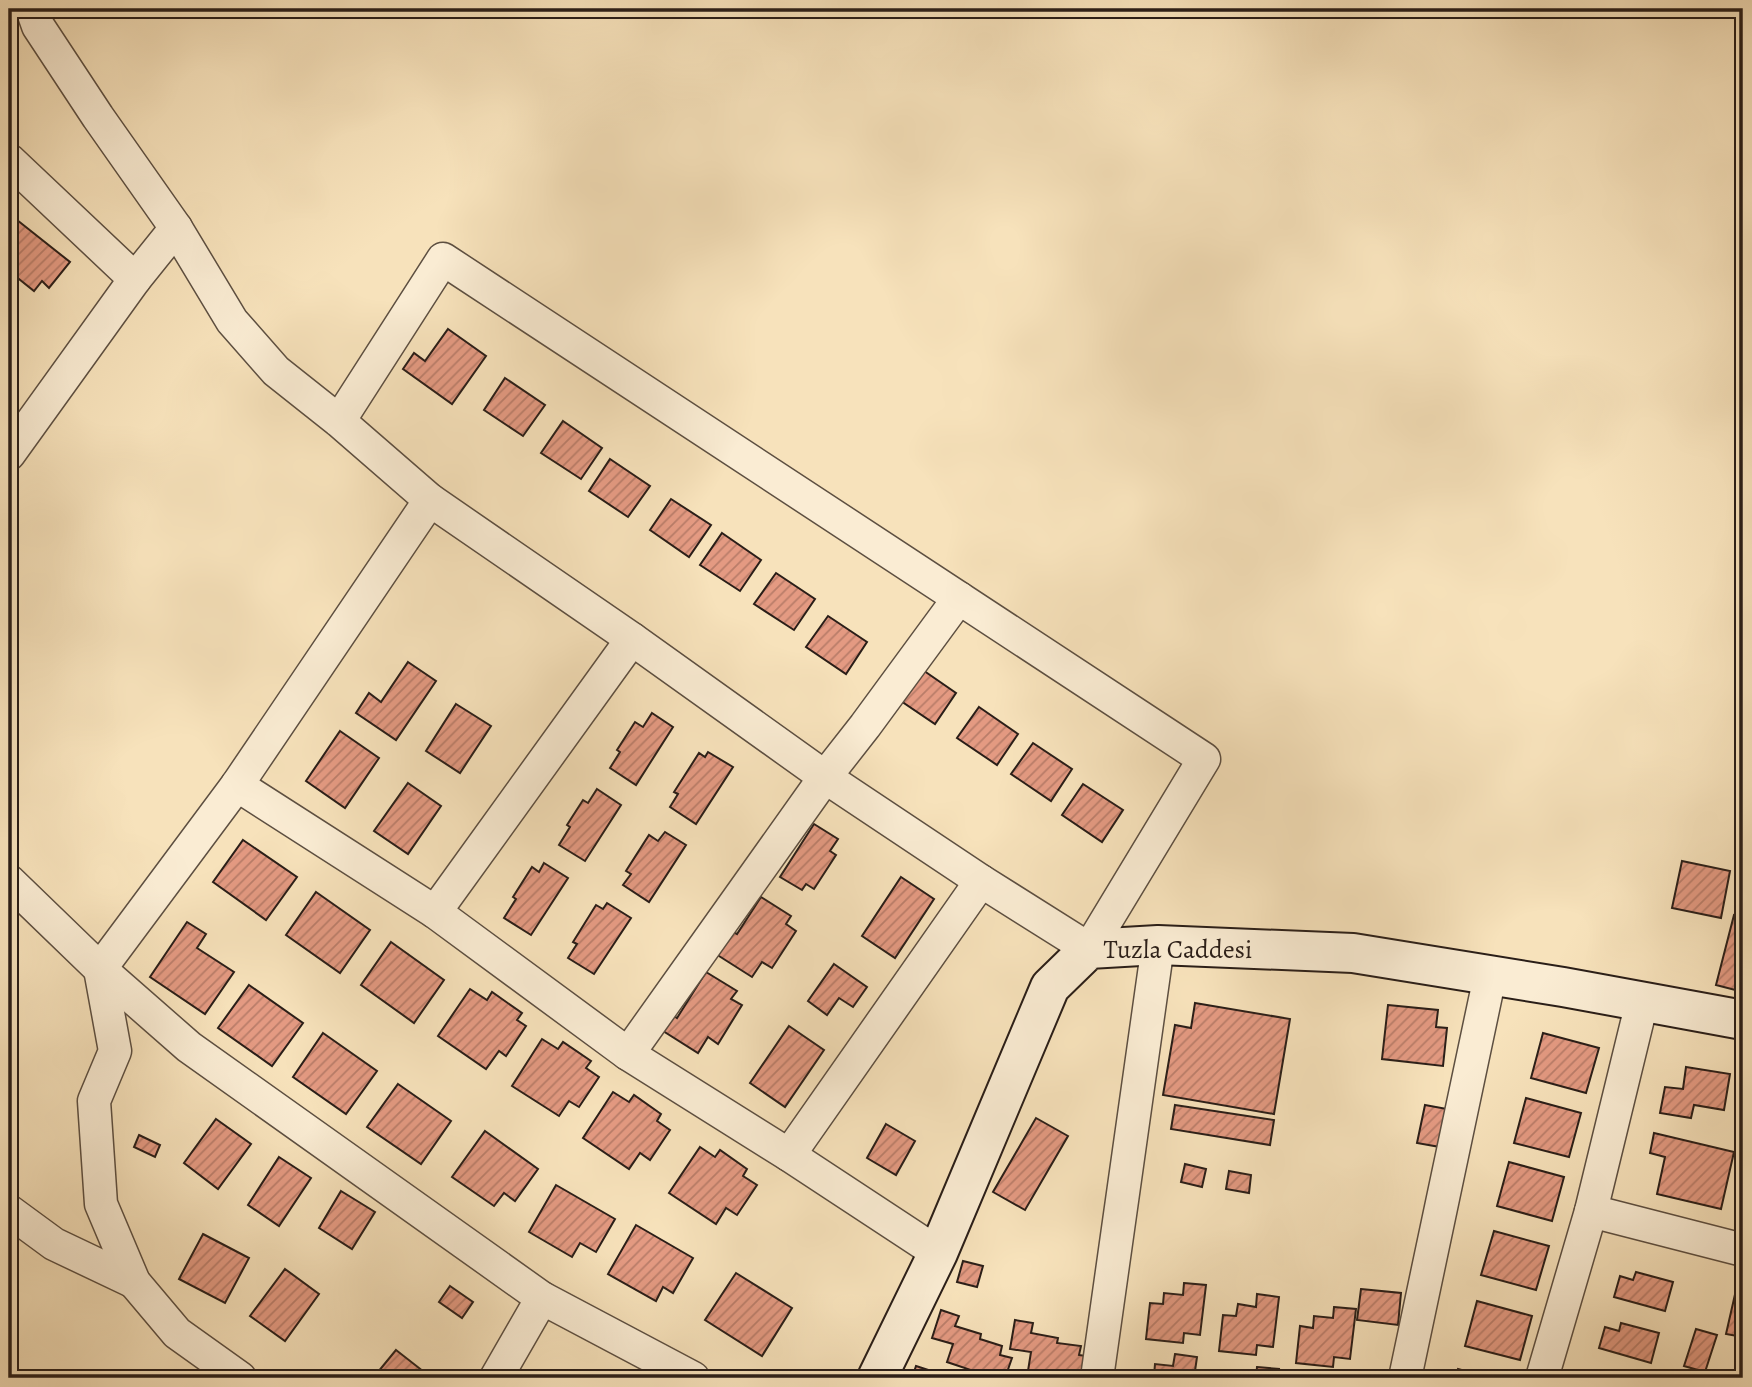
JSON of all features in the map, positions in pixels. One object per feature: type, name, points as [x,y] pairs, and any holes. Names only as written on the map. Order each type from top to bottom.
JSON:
[{"type":"main road","name":"Tuzla Caddesi","points":[[877,1378],[937,1253],[1050,986],[1089,949],[1158,945],[1353,953],[1563,986],[1743,1020]]},
{"type":"street","points":[[32,9],[38,26],[176,228],[232,321],[276,371],[339,421],[430,500],[632,639],[825,777],[981,881],[1089,949],[1204,759],[443,260],[339,421]]},
{"type":"street","points":[[9,160],[135,279]]},
{"type":"street","points":[[9,454],[135,279],[176,228]]},
{"type":"street","points":[[240,1378],[177,1333],[134,1282],[101,1204],[94,1101],[115,1051],[100,970],[237,785],[430,500]]},
{"type":"street","points":[[628,1054],[825,777],[959,598]]},
{"type":"street","points":[[435,912],[632,639]]},
{"type":"street","points":[[237,785],[435,912],[628,1054],[789,1155],[937,1253]]},
{"type":"street","points":[[9,881],[100,970],[190,1047],[542,1298],[694,1378]]},
{"type":"street","points":[[789,1155],[981,881]]},
{"type":"street","points":[[1097,1378],[1158,945]]},
{"type":"street","points":[[1405,1378],[1490,976]]},
{"type":"street","points":[[1542,1378],[1591,1211],[1642,1002]]},
{"type":"street","points":[[9,1211],[54,1244],[134,1282]]},
{"type":"street","points":[[1591,1211],[1743,1250]]},
{"type":"street","points":[[496,1378],[542,1298]]},
{"type":"building","points":[[12,216],[70,262],[49,288],[42,281],[34,291],[9,271],[9,221]]},
{"type":"building","points":[[448,329],[486,356],[452,404],[403,369],[414,353],[425,361]]},
{"type":"building","points":[[505,378],[545,405],[523,436],[484,410]]},
{"type":"building","points":[[563,421],[602,448],[581,479],[541,453]]},
{"type":"building","points":[[610,459],[650,486],[628,517],[589,491]]},
{"type":"building","points":[[671,499],[711,525],[689,557],[650,530]]},
{"type":"building","points":[[722,533],[761,560],[740,591],[700,565]]},
{"type":"building","points":[[776,573],[815,599],[794,630],[754,604]]},
{"type":"building","points":[[828,616],[867,642],[846,674],[806,647]]},
{"type":"building","points":[[408,662],[436,681],[396,740],[356,713],[369,693],[381,702]]},
{"type":"building","points":[[917,666],[956,693],[935,724],[895,697]]},
{"type":"building","points":[[456,704],[491,726],[460,773],[426,751]]},
{"type":"building","points":[[979,707],[1018,734],[997,765],[957,738]]},
{"type":"building","points":[[652,713],[673,727],[636,785],[610,768],[620,752],[617,750],[635,722],[643,727]]},
{"type":"building","points":[[340,731],[379,758],[345,808],[306,781]]},
{"type":"building","points":[[1033,743],[1072,769],[1051,801],[1011,774]]},
{"type":"building","points":[[708,752],[733,767],[696,824],[670,807],[678,794],[674,792],[699,753],[705,757]]},
{"type":"building","points":[[408,783],[441,806],[408,854],[374,831]]},
{"type":"building","points":[[1083,784],[1123,810],[1102,842],[1062,815]]},
{"type":"building","points":[[597,789],[621,805],[585,861],[559,845],[570,827],[567,825],[583,800],[588,803]]},
{"type":"building","points":[[814,824],[838,839],[830,851],[836,855],[814,889],[806,884],[802,890],[780,877]]},
{"type":"building","points":[[665,832],[686,845],[649,902],[623,885],[631,874],[626,871],[649,835],[658,841]]},
{"type":"building","points":[[243,840],[297,877],[266,920],[213,882]]},
{"type":"building","points":[[1682,861],[1730,871],[1721,918],[1672,908]]},
{"type":"building","points":[[544,863],[568,878],[531,935],[504,918],[516,899],[513,897],[532,867],[539,872]]},
{"type":"building","points":[[901,877],[934,899],[895,958],[862,936]]},
{"type":"building","points":[[316,892],[370,930],[340,973],[286,935]]},
{"type":"building","points":[[761,897],[791,916],[786,924],[796,931],[772,968],[762,962],[752,977],[708,949],[723,925],[737,934]]},
{"type":"building","points":[[607,903],[631,918],[594,974],[568,958],[577,944],[573,942],[596,905],[603,909]]},
{"type":"building","points":[[1734,915],[1743,917],[1743,992],[1716,985]]},
{"type":"building","points":[[187,922],[206,934],[197,948],[234,972],[205,1014],[150,977]]},
{"type":"building","points":[[391,942],[444,980],[414,1023],[361,985]]},
{"type":"building","points":[[834,964],[867,987],[853,1007],[839,998],[827,1015],[808,1001]]},
{"type":"building","points":[[706,972],[737,991],[731,999],[742,1005],[718,1044],[708,1037],[698,1053],[652,1024],[662,1008],[677,1018]]},
{"type":"building","points":[[249,985],[303,1023],[272,1066],[218,1028]]},
{"type":"building","points":[[470,989],[487,1000],[492,992],[522,1013],[517,1020],[526,1026],[506,1056],[499,1051],[486,1069],[438,1036]]},
{"type":"building","points":[[1195,1003],[1290,1019],[1274,1114],[1163,1095],[1175,1025],[1191,1028]]},
{"type":"building","points":[[1388,1005],[1438,1010],[1436,1027],[1447,1028],[1443,1066],[1382,1059]]},
{"type":"building","points":[[789,1026],[824,1050],[785,1107],[750,1083]]},
{"type":"building","points":[[323,1033],[377,1071],[346,1114],[293,1077]]},
{"type":"building","points":[[1543,1033],[1599,1048],[1586,1093],[1531,1078]]},
{"type":"building","points":[[542,1039],[558,1049],[563,1042],[591,1061],[586,1068],[599,1077],[579,1107],[569,1101],[559,1116],[512,1086]]},
{"type":"building","points":[[1686,1067],[1730,1074],[1724,1110],[1694,1105],[1691,1118],[1660,1113],[1665,1087],[1683,1089]]},
{"type":"building","points":[[398,1084],[451,1121],[421,1164],[367,1127]]},
{"type":"building","points":[[613,1092],[629,1102],[634,1095],[661,1114],[657,1121],[670,1130],[650,1160],[640,1153],[629,1169],[583,1138]]},
{"type":"building","points":[[1526,1098],[1581,1113],[1569,1157],[1514,1143]]},
{"type":"building","points":[[1175,1105],[1274,1120],[1270,1145],[1171,1129]]},
{"type":"building","points":[[1425,1105],[1447,1109],[1440,1147],[1417,1143]]},
{"type":"building","points":[[1036,1118],[1068,1136],[1025,1210],[993,1192]]},
{"type":"building","points":[[216,1119],[251,1144],[218,1189],[184,1163]]},
{"type":"building","points":[[886,1124],[915,1141],[896,1175],[867,1158]]},
{"type":"building","points":[[485,1131],[538,1169],[515,1201],[504,1193],[494,1206],[452,1177]]},
{"type":"building","points":[[1654,1133],[1734,1152],[1721,1209],[1657,1194],[1665,1157],[1650,1153]]},
{"type":"building","points":[[139,1135],[160,1145],[155,1157],[134,1147]]},
{"type":"building","points":[[700,1147],[715,1157],[720,1150],[747,1169],[743,1176],[757,1185],[737,1215],[726,1208],[716,1224],[669,1193]]},
{"type":"building","points":[[279,1157],[311,1178],[279,1226],[248,1205]]},
{"type":"building","points":[[1509,1162],[1564,1177],[1552,1221],[1497,1206]]},
{"type":"building","points":[[1185,1164],[1206,1169],[1202,1187],[1181,1182]]},
{"type":"building","points":[[1229,1171],[1251,1175],[1249,1193],[1226,1189]]},
{"type":"building","points":[[556,1185],[615,1219],[596,1252],[580,1243],[572,1257],[529,1232]]},
{"type":"building","points":[[341,1191],[375,1212],[352,1249],[319,1228]]},
{"type":"building","points":[[636,1225],[693,1258],[673,1293],[663,1287],[656,1301],[608,1274]]},
{"type":"building","points":[[1494,1231],[1549,1246],[1536,1290],[1481,1275]]},
{"type":"building","points":[[203,1234],[249,1258],[225,1303],[179,1279]]},
{"type":"building","points":[[963,1261],[983,1266],[977,1287],[957,1282]]},
{"type":"building","points":[[285,1269],[319,1294],[285,1341],[250,1316]]},
{"type":"building","points":[[1636,1272],[1673,1282],[1665,1311],[1614,1297],[1620,1276],[1633,1280]]},
{"type":"building","points":[[736,1273],[792,1308],[762,1356],[705,1320]]},
{"type":"building","points":[[1184,1283],[1206,1285],[1200,1335],[1184,1333],[1183,1343],[1146,1339],[1150,1303],[1163,1304],[1164,1293],[1183,1295]]},
{"type":"building","points":[[450,1286],[473,1302],[462,1318],[439,1302]]},
{"type":"building","points":[[1361,1289],[1401,1293],[1398,1325],[1357,1320]]},
{"type":"building","points":[[1736,1290],[1743,1292],[1743,1337],[1726,1334]]},
{"type":"building","points":[[1257,1294],[1279,1297],[1273,1347],[1257,1345],[1256,1355],[1219,1351],[1223,1315],[1236,1316],[1238,1304],[1256,1307]]},
{"type":"building","points":[[1477,1301],[1532,1316],[1520,1360],[1465,1346]]},
{"type":"building","points":[[1334,1307],[1356,1309],[1350,1359],[1334,1357],[1333,1367],[1296,1363],[1300,1326],[1313,1328],[1314,1316],[1333,1318]]},
{"type":"building","points":[[941,1310],[959,1316],[955,1326],[981,1334],[980,1339],[1002,1346],[1000,1355],[1012,1358],[1005,1378],[968,1378],[971,1370],[947,1362],[953,1344],[932,1338]]},
{"type":"building","points":[[1015,1320],[1033,1323],[1031,1333],[1058,1338],[1057,1343],[1081,1346],[1079,1355],[1092,1357],[1088,1378],[1053,1378],[1054,1374],[1028,1371],[1031,1352],[1010,1349]]},
{"type":"building","points":[[1621,1323],[1659,1333],[1651,1363],[1599,1348],[1605,1327],[1619,1331]]},
{"type":"building","points":[[1696,1329],[1717,1335],[1705,1372],[1684,1366]]},
{"type":"building","points":[[396,1350],[428,1375],[425,1378],[373,1378]]},
{"type":"building","points":[[1175,1354],[1197,1357],[1194,1378],[1141,1378],[1141,1374],[1154,1376],[1155,1364],[1173,1366]]},
{"type":"building","points":[[916,1366],[941,1374],[939,1378],[912,1378]]},
{"type":"building","points":[[1257,1367],[1279,1369],[1278,1378],[1256,1378]]},
{"type":"building","points":[[1458,1369],[1491,1378],[1455,1378]]}]
